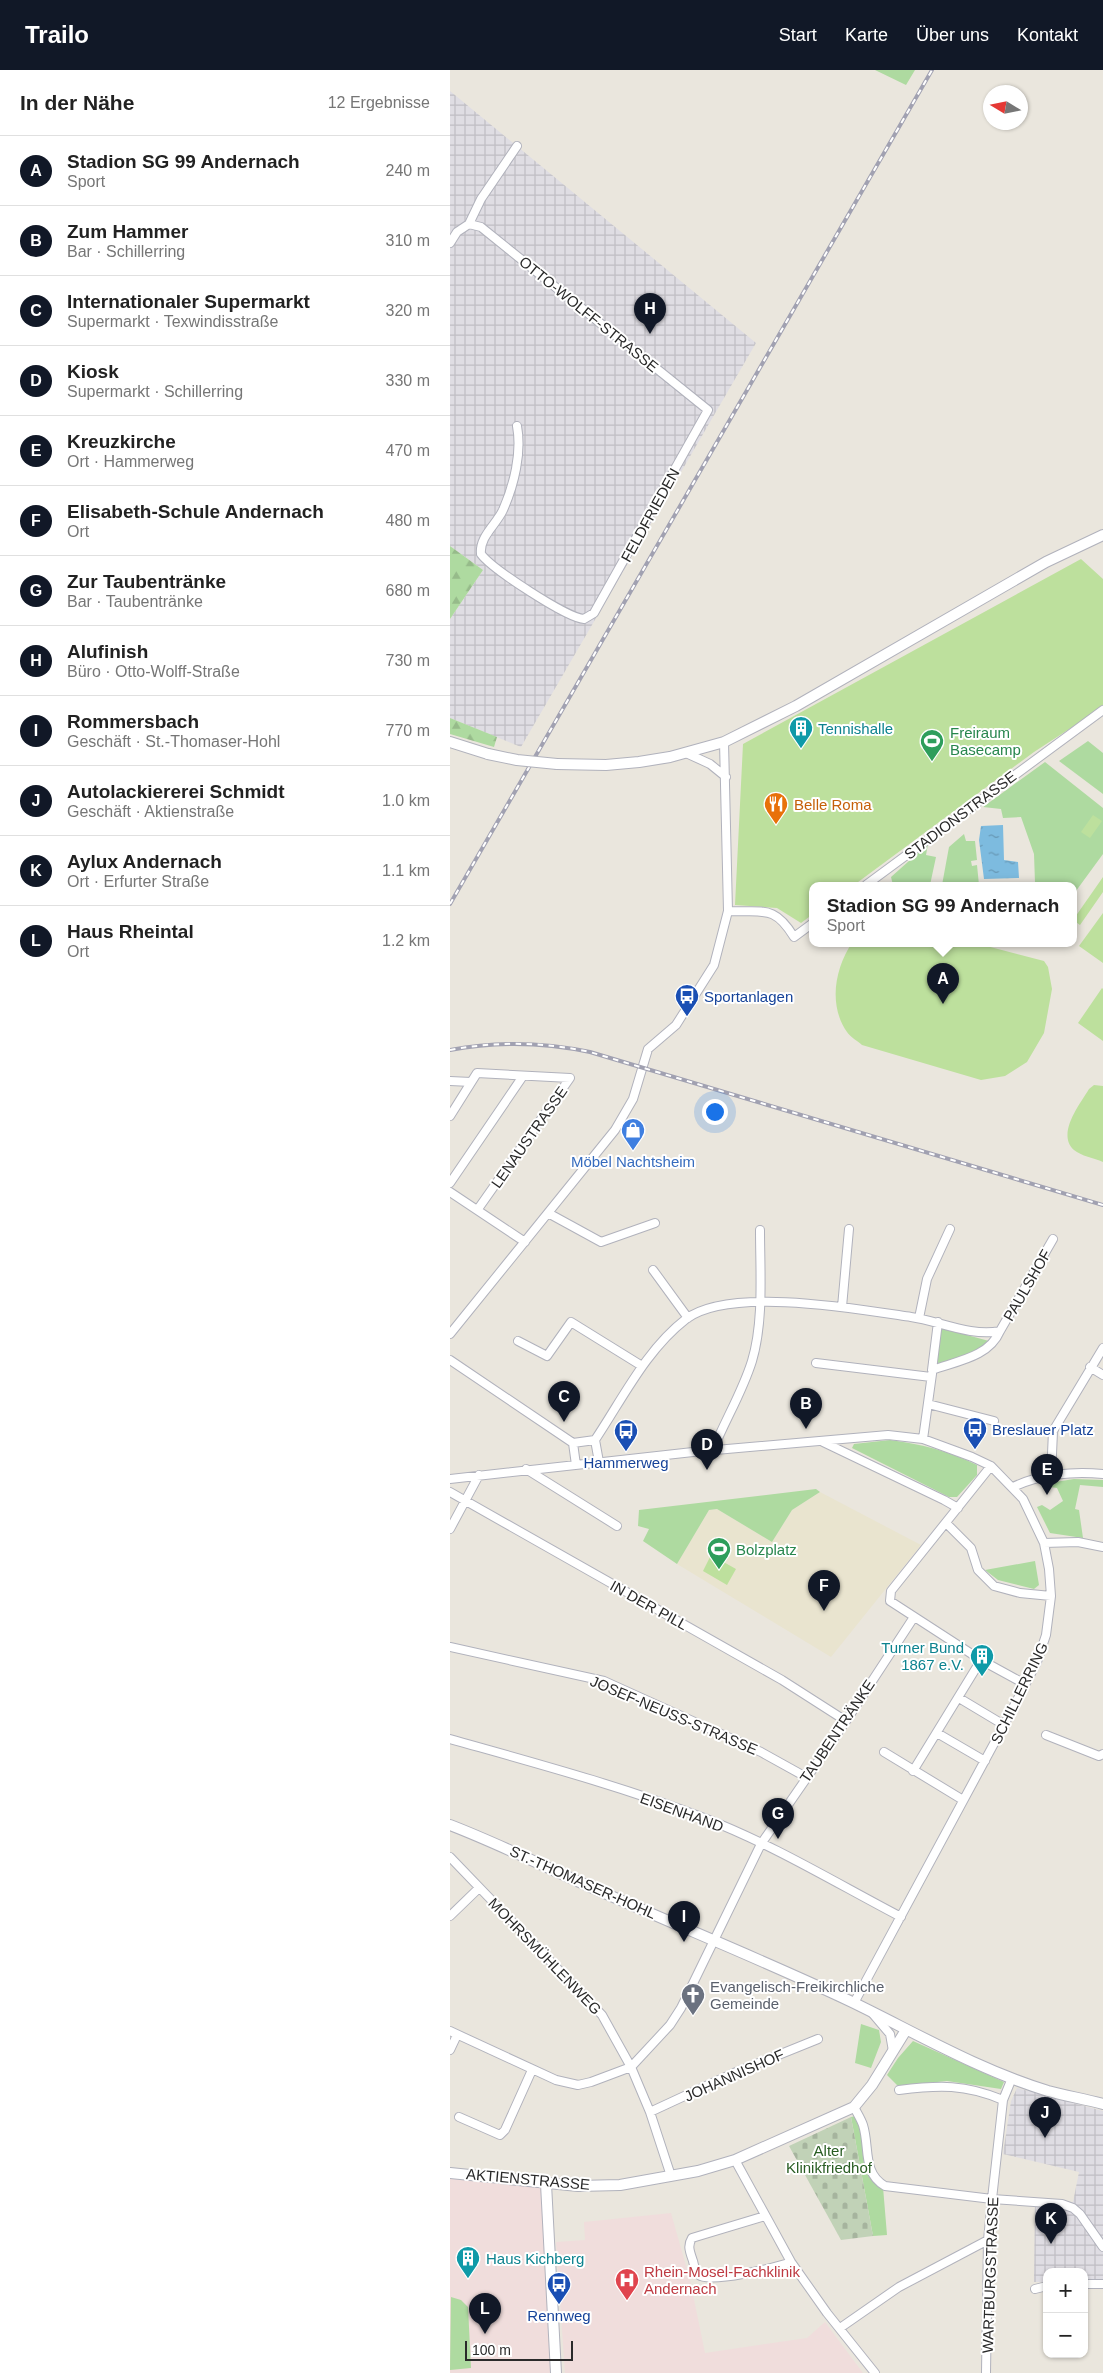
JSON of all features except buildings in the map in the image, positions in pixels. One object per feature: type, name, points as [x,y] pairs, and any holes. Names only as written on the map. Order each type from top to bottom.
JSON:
[{"type":"street","points":[[450,242],[457,232],[468,224],[481,199],[517,146]]},
{"type":"street","name":"OTTO-WOLFF-STRASSE","points":[[468,224],[481,228],[708,410]]},
{"type":"street","name":"FELDFRIEDEN","points":[[517,426],[520,443],[510,487],[504,508],[483,541],[481,554],[485,560],[500,571],[570,616],[578,618],[588,617],[594,613],[708,410]]},
{"type":"street","points":[[450,742],[488,754],[517,760],[557,764],[606,765],[686,753],[724,742],[796,706],[1046,562],[1103,535]]},
{"type":"street","name":"STADIONSTRASSE","points":[[870,882],[1103,710]]},
{"type":"street","points":[[450,1334],[615,1130],[634,1100],[648,1049],[676,1025],[714,965],[728,911],[724,742]]},
{"type":"street","points":[[686,753],[710,764],[726,777]]},
{"type":"street","points":[[728,911],[772,913],[783,920],[794,937],[809,926]]},
{"type":"street","name":"LENAUSTRASSE","points":[[450,1081],[471,1082],[477,1072],[570,1078],[478,1209]]},
{"type":"street","points":[[450,1183],[523,1076]]},
{"type":"street","points":[[450,1116],[471,1082]]},
{"type":"street","points":[[451,1193],[478,1209],[524,1242]]},
{"type":"street","points":[[548,1213],[601,1242],[655,1223]]},
{"type":"street","points":[[842,1307],[849,1229]]},
{"type":"street","points":[[920,1318],[927,1279],[950,1229]]},
{"type":"street","points":[[713,1450],[743,1386],[752,1359],[759,1303],[760,1230]]},
{"type":"street","name":"PAULSHOF","points":[[932,1374],[981,1353],[995,1342],[1054,1238]]},
{"type":"street","points":[[653,1270],[688,1318]]},
{"type":"street","points":[[599,1462],[596,1440],[642,1366],[663,1340],[688,1318],[733,1303],[842,1307],[920,1318],[985,1334],[1000,1331]]},
{"type":"street","points":[[518,1341],[548,1356],[571,1322],[642,1366]]},
{"type":"street","points":[[924,1439],[938,1322]]},
{"type":"street","points":[[1051,1477],[1053,1431],[1103,1348]]},
{"type":"street","points":[[450,1360],[573,1443],[596,1440]]},
{"type":"street","points":[[816,1364],[932,1374]]},
{"type":"street","points":[[1090,1367],[1103,1375]]},
{"type":"street","points":[[928,1404],[994,1421]]},
{"type":"street","name":"SCHILLERRING","points":[[450,1479],[526,1469],[713,1450],[888,1435],[924,1439],[966,1454],[991,1466],[1014,1487],[1027,1507],[1044,1543],[1049,1569],[1050,1596],[1046,1635],[1025,1684],[1004,1725],[854,2003]]},
{"type":"street","points":[[823,1442],[958,1508]]},
{"type":"street","points":[[573,1443],[576,1465]]},
{"type":"street","points":[[991,1466],[947,1524],[891,1591],[890,1601],[981,1660],[1025,1684]]},
{"type":"street","points":[[526,1469],[617,1526]]},
{"type":"street","points":[[1014,1487],[1025,1482],[1078,1472],[1103,1474]]},
{"type":"street","points":[[450,1529],[479,1475]]},
{"type":"street","name":"IN DER PILL","points":[[450,1492],[782,1680],[846,1722]]},
{"type":"street","points":[[947,1524],[971,1548],[978,1570],[994,1586],[1020,1593],[1050,1596]]},
{"type":"street","points":[[1044,1543],[1078,1542],[1103,1547]]},
{"type":"street","name":"TAUBENTRÄNKE","points":[[632,2067],[670,2025],[692,1988],[761,1844],[846,1722],[914,1617]]},
{"type":"street","name":"JOSEF-NEUSS-STRASSE","points":[[450,1647],[604,1681],[761,1752],[806,1777]]},
{"type":"street","points":[[912,1771],[981,1660]]},
{"type":"street","points":[[959,1698],[1004,1725]]},
{"type":"street","points":[[937,1733],[985,1761]]},
{"type":"street","points":[[1046,1735],[1099,1756],[1103,1754]]},
{"type":"street","name":"EISENHAND","points":[[450,1739],[594,1780],[704,1818],[761,1844],[901,1917]]},
{"type":"street","points":[[884,1752],[912,1771],[963,1800]]},
{"type":"street","name":"ST.-THOMASER-HOHL","points":[[450,1825],[494,1842],[602,1892],[714,1940],[854,2003],[906,2030]]},
{"type":"street","name":"MOHRSMÜHLENWEG","points":[[450,1857],[602,2015],[632,2067],[650,2112],[671,2176]]},
{"type":"street","points":[[450,1916],[479,1888]]},
{"type":"street","points":[[872,2013],[890,2034],[893,2051]]},
{"type":"street","points":[[906,2030],[1012,2078],[1048,2091],[1103,2104]]},
{"type":"street","name":"AKTIENSTRASSE","points":[[450,2173],[546,2184],[578,2186],[620,2185],[671,2176],[736,2160],[854,2107],[872,2085],[906,2030]]},
{"type":"street","points":[[450,2050],[454,2033],[556,2080],[578,2084],[591,2082],[632,2067]]},
{"type":"street","name":"JOHANNISHOF","points":[[650,2112],[734,2073],[818,2039]]},
{"type":"street","points":[[459,2117],[500,2135],[505,2130],[532,2070]]},
{"type":"street","points":[[899,2090],[930,2086],[968,2088],[1003,2100],[1012,2078]]},
{"type":"street","name":"WARTBURGSTRASSE","points":[[986,2373],[988,2240],[1003,2100]]},
{"type":"street","points":[[854,2107],[863,2126],[870,2173],[878,2182],[888,2188],[1062,2204],[1073,2208],[1080,2214],[1103,2246]]},
{"type":"street","points":[[736,2160],[791,2262],[827,2313],[875,2373]]},
{"type":"street","points":[[546,2184],[556,2373]]},
{"type":"street","points":[[765,2216],[692,2238],[689,2247],[696,2271],[702,2277],[713,2278],[778,2267],[791,2262]]},
{"type":"street","points":[[840,2328],[899,2287],[988,2240]]},
{"type":"street","points":[[1088,2284],[1103,2284]]},
{"type":"street","points":[[1035,2289],[1043,2287]]},
{"type":"shaded area","points":[[450,91],[756,343],[521,747],[450,718],[450,619],[483,570],[450,546]]},
{"type":"shaded area","points":[[820,1492],[921,1545],[831,1657],[677,1564],[709,1510],[717,1509],[772,1542],[792,1510]]},
{"type":"shaded area","points":[[1017,2088],[1103,2111],[1103,2282],[1088,2282],[1088,2268],[1043,2268],[1043,2282],[1034,2282],[1035,2198],[1073,2202],[1079,2172],[1003,2154],[1011,2101]]},
{"type":"shaded area","points":[[450,2177],[544,2188],[551,2373],[450,2373]]},
{"type":"shaded area","name":"Rhein-Mosel-Fachklinik Andernach","points":[[671,2213],[690,2280],[705,2353],[807,2338],[825,2322],[863,2373],[565,2373],[556,2242],[585,2240],[584,2222]]},
{"type":"green space","points":[[875,70],[915,70],[906,85]]},
{"type":"green space","points":[[450,546],[483,570],[450,619]]},
{"type":"green space","points":[[1081,559],[1103,579],[1103,707],[1034,752],[858,882],[809,882],[809,917],[801,923],[777,908],[735,905],[743,744]]},
{"type":"green space","points":[[450,718],[497,737],[494,747],[450,734]]},
{"type":"green space","points":[[1088,741],[1103,753],[1103,794],[1059,761]]},
{"type":"green space","points":[[1045,762],[1103,808],[1103,854],[1077,890],[1077,882],[1035,882],[1034,854],[1021,817],[1003,818],[1001,809],[983,807]]},
{"type":"green space","points":[[1093,815],[1102,821],[1090,838],[1081,832]]},
{"type":"green space","points":[[964,834],[966,841],[975,841],[977,860],[971,861],[972,866],[977,865],[979,882],[943,882],[949,847]]},
{"type":"green space","points":[[928,844],[926,855],[936,857],[931,882],[892,882],[891,877]]},
{"type":"green space","points":[[1103,877],[1103,892],[1080,925],[1077,923],[1077,914]]},
{"type":"green space","points":[[1103,913],[1103,963],[1079,946]]},
{"type":"green space","points":[[850,947],[990,947],[1044,961],[1048,967],[1052,989],[1044,1033],[1027,1062],[1005,1076],[981,1080],[862,1045],[847,1032],[837,1010],[836,987],[841,964]]},
{"type":"green space","points":[[1103,989],[1103,1041],[1078,1023]]},
{"type":"green space","points":[[1094,1085],[1103,1086],[1103,1162],[1074,1150],[1067,1136],[1071,1119],[1089,1089]]},
{"type":"green space","points":[[941,1328],[989,1341],[978,1350],[937,1365]]},
{"type":"green space","points":[[890,1440],[924,1446],[956,1456],[977,1465],[977,1475],[957,1497],[949,1497],[852,1448],[854,1444]]},
{"type":"green space","points":[[1074,1479],[1103,1480],[1103,1487],[1080,1485],[1075,1509],[1079,1510],[1083,1538],[1050,1533],[1037,1507],[1042,1505],[1050,1510],[1063,1501],[1057,1488],[1050,1487],[1049,1483]]},
{"type":"green space","points":[[816,1489],[820,1492],[792,1510],[772,1542],[717,1509],[709,1510],[677,1564],[643,1541],[649,1529],[638,1526],[639,1510]]},
{"type":"green space","name":"Bolzplatz","points":[[711,1555],[736,1569],[727,1585],[703,1571]]},
{"type":"green space","points":[[1035,1561],[1039,1585],[1034,1589],[998,1580],[985,1570]]},
{"type":"green space","points":[[861,2024],[879,2030],[881,2042],[871,2068],[855,2063]]},
{"type":"green space","points":[[913,2041],[1004,2082],[1001,2089],[947,2081],[898,2086],[887,2075],[898,2058]]},
{"type":"green space","points":[[856,2116],[866,2165],[875,2181],[883,2187],[887,2235],[873,2236],[851,2117]]},
{"type":"green space","name":"Alter Klinikfriedhof","points":[[851,2117],[873,2236],[841,2240],[789,2146]]},
{"type":"green space","points":[[451,2297],[461,2300],[468,2307],[471,2368],[450,2370]]},
{"type":"water","points":[[1003,825],[1004,860],[1018,862],[1019,878],[984,879],[979,840],[981,826]]},
{"type":"railway","points":[[450,904],[932,70]]},
{"type":"railway","points":[[450,1050],[485,1045],[520,1044],[555,1046],[590,1052],[1103,1205]]},
{"type":"place","name":"Alufinish","points":[[650,334]]},
{"type":"place","name":"Tennishalle","points":[[801,749]]},
{"type":"place","name":"Freiraum Basecamp","points":[[932,762]]},
{"type":"place","name":"Belle Roma","points":[[776,825]]},
{"type":"place","name":"Stadion SG 99 Andernach","points":[[943,1004]]},
{"type":"place","name":"Sportanlagen","points":[[687,1017]]},
{"type":"place","name":"Möbel Nachtsheim","points":[[633,1151]]},
{"type":"place","name":"Internationaler Supermarkt","points":[[564,1422]]},
{"type":"place","name":"Zum Hammer","points":[[806,1429]]},
{"type":"place","name":"Breslauer Platz","points":[[975,1450]]},
{"type":"place","name":"Hammerweg","points":[[626,1452]]},
{"type":"place","name":"Kiosk","points":[[707,1470]]},
{"type":"place","name":"Kreuzkirche","points":[[1047,1495]]},
{"type":"place","name":"Bolzplatz","points":[[719,1570]]},
{"type":"place","name":"Elisabeth-Schule Andernach","points":[[824,1611]]},
{"type":"place","name":"Turner Bund 1867 e.V.","points":[[982,1677]]},
{"type":"place","name":"Zur Taubentränke","points":[[778,1839]]},
{"type":"place","name":"Rommersbach","points":[[684,1942]]},
{"type":"place","name":"Evangelisch-Freikirchliche Gemeinde","points":[[693,2016]]},
{"type":"place","name":"Autolackiererei Schmidt","points":[[1045,2138]]},
{"type":"place","name":"Aylux Andernach","points":[[1051,2244]]},
{"type":"place","name":"Haus Kichberg","points":[[468,2279]]},
{"type":"place","name":"Rhein-Mosel-Fachklinik Andernach","points":[[627,2301]]},
{"type":"place","name":"Rennweg","points":[[559,2305]]},
{"type":"place","name":"Haus Rheintal","points":[[485,2334]]}]
